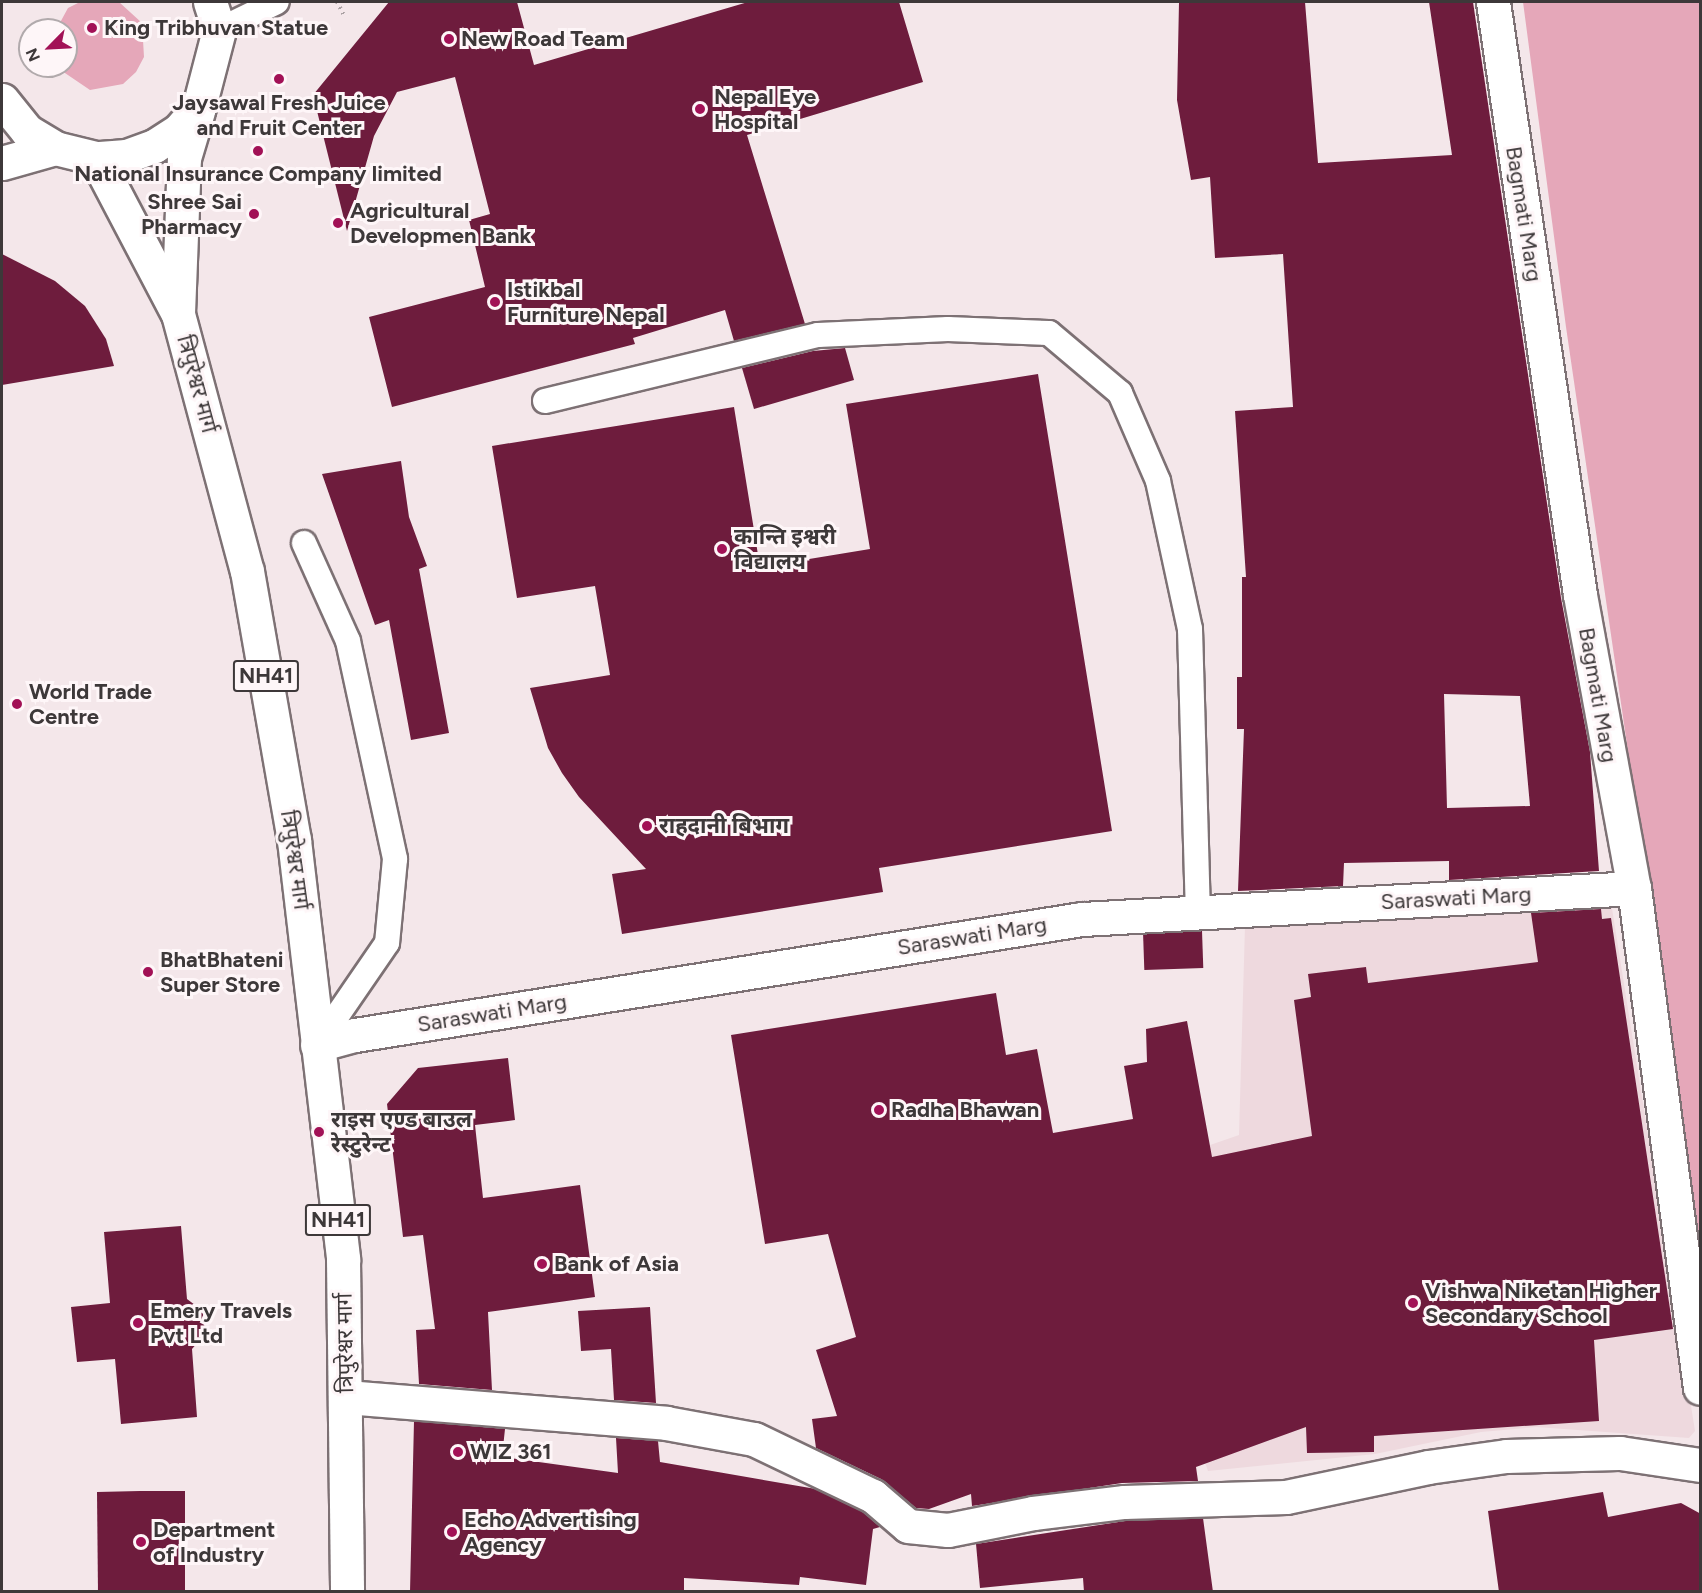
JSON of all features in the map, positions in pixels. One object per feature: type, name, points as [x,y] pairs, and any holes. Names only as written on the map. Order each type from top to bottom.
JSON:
[{"type":"main road","name":"Bagmati Marg","points":[[1492,2],[1580,595],[1634,888],[1701,1388]]},
{"type":"main road","points":[[178,314],[184,158],[199,107],[216,12]]},
{"type":"main road","points":[[2,100],[27,131],[55,148],[96,158],[126,156],[154,146],[179,130],[199,107]]},
{"type":"main road","points":[[2,163],[55,148]]},
{"type":"main road","name":"त्रिपुरेश्वर मार्ग","points":[[96,158],[178,314],[247,571],[294,840],[343,1259],[347,1592]]},
{"type":"main road","name":"Saraswati Marg","points":[[317,1045],[366,1033],[1082,919],[1634,888]]},
{"type":"main road","points":[[346,1397],[666,1423],[754,1439],[873,1496],[908,1526],[948,1530],[1033,1513],[1124,1502],[1286,1497],[1428,1467],[1506,1456],[1620,1453],[1701,1465]]},
{"type":"lane","points":[[216,12],[277,2]]},
{"type":"lane","points":[[544,401],[818,335],[948,329],[1050,333],[1120,393],[1158,481],[1190,629],[1198,912]]},
{"type":"lane","points":[[304,543],[348,641],[395,860],[387,943],[317,1045]]},
{"type":"path","points":[[337,2],[345,17]]},
{"type":"shaded area","points":[[80,2],[119,2],[142,23],[144,57],[136,72],[123,84],[90,90],[72,78],[78,78],[78,18],[63,18],[68,8]]},
{"type":"shaded area","points":[[1523,2],[1700,2],[1700,1293],[1647,881],[1566,327]]},
{"type":"shaded area","name":"Vishwa Niketan Higher Secondary School","points":[[1611,902],[1695,1431],[1689,1438],[1536,1427],[1481,1432],[1375,1454],[1208,1471],[1109,1180],[1239,1135],[1245,926]]},
{"type":"building","points":[[389,2],[517,2],[534,65],[748,2],[899,2],[923,82],[747,135],[805,324],[734,341],[725,310],[633,338],[635,344],[392,407],[369,317],[485,287],[469,220],[490,214],[455,77],[397,92],[374,136],[347,231],[313,95]]},
{"type":"building","points":[[1179,2],[1305,2],[1318,163],[1452,155],[1429,2],[1473,2],[1561,598],[1590,752],[1599,871],[1449,880],[1449,861],[1344,863],[1343,886],[1238,891],[1244,729],[1237,729],[1237,677],[1242,677],[1242,577],[1246,577],[1235,411],[1293,407],[1283,254],[1215,258],[1210,177],[1191,180],[1177,100]],"holes":[[[1444,694],[1520,696],[1530,806],[1447,808]]]},
{"type":"building","points":[[2,254],[55,281],[85,306],[106,339],[114,366],[2,385]]},
{"type":"building","points":[[845,348],[854,380],[754,409],[742,368],[813,351]]},
{"type":"building","points":[[1038,374],[1112,831],[879,868],[883,892],[622,934],[612,874],[646,869],[579,797],[562,773],[548,748],[530,688],[610,675],[595,586],[517,598],[492,446],[734,407],[760,567],[870,549],[846,404]]},
{"type":"building","points":[[401,461],[409,517],[427,566],[419,569],[449,733],[411,740],[389,620],[375,625],[322,474]]},
{"type":"building","points":[[1601,909],[1602,919],[1611,918],[1673,1329],[1594,1340],[1599,1421],[1374,1436],[1374,1452],[1307,1453],[1306,1427],[1196,1467],[1198,1481],[1122,1483],[972,1506],[971,1494],[929,1509],[916,1508],[881,1479],[816,1448],[812,1419],[837,1416],[816,1350],[856,1337],[828,1234],[765,1244],[731,1035],[996,993],[1006,1055],[1037,1049],[1053,1133],[1133,1119],[1124,1066],[1147,1062],[1146,1029],[1187,1021],[1212,1157],[1312,1136],[1294,1000],[1311,997],[1308,974],[1366,967],[1368,983],[1538,962],[1531,913]]},
{"type":"building","points":[[1202,931],[1203,968],[1144,970],[1143,933]]},
{"type":"building","points":[[508,1058],[515,1120],[475,1125],[483,1198],[580,1185],[595,1297],[488,1312],[492,1390],[419,1384],[416,1330],[435,1329],[423,1235],[403,1237],[387,1104],[418,1068]]},
{"type":"building","name":"Emery Travels Pvt Ltd","points":[[181,1226],[187,1299],[203,1311],[205,1334],[192,1349],[197,1417],[121,1424],[115,1359],[77,1362],[71,1307],[110,1303],[104,1232]]},
{"type":"building","points":[[650,1307],[656,1403],[614,1400],[611,1349],[581,1351],[578,1311]]},
{"type":"building","points":[[414,1421],[505,1429],[502,1457],[618,1473],[616,1438],[658,1441],[660,1462],[816,1489],[863,1512],[880,1527],[873,1529],[866,1585],[800,1577],[799,1585],[684,1578],[684,1592],[410,1592]]},
{"type":"building","name":"Department of Industry","points":[[185,1491],[185,1592],[98,1592],[97,1492]]},
{"type":"building","points":[[1603,1492],[1608,1517],[1681,1503],[1701,1514],[1701,1592],[1499,1592],[1488,1511]]},
{"type":"building","points":[[1203,1518],[1213,1592],[1084,1592],[1083,1578],[980,1588],[976,1544],[1125,1521]]},
{"type":"place","name":"King Tribhuvan Statue","points":[[92,28]]},
{"type":"place","name":"New Road Team","points":[[449,39]]},
{"type":"place","name":"Jaysawal Fresh Juice and Fruit Center","points":[[279,79]]},
{"type":"place","name":"Nepal Eye Hospital","points":[[700,109]]},
{"type":"place","name":"National Insurance Company limited","points":[[258,151]]},
{"type":"place","name":"Shree Sai Pharmacy","points":[[254,214]]},
{"type":"place","name":"Agricultural Developmen Bank","points":[[338,223]]},
{"type":"place","name":"Istikbal Furniture Nepal","points":[[495,302]]},
{"type":"place","name":"कान्ति इश्वरी विद्यालय","points":[[722,549]]},
{"type":"place","name":"World Trade Centre","points":[[17,704]]},
{"type":"place","name":"राहदानी बिभाग","points":[[647,826]]},
{"type":"place","name":"BhatBhateni Super Store","points":[[148,972]]},
{"type":"place","name":"Radha Bhawan","points":[[879,1110]]},
{"type":"place","name":"राइस एण्ड बाउल रेस्टुरेन्ट","points":[[319,1132]]},
{"type":"place","name":"Bank of Asia","points":[[542,1264]]},
{"type":"place","name":"Vishwa Niketan Higher Secondary School","points":[[1413,1303]]},
{"type":"place","name":"Emery Travels Pvt Ltd","points":[[138,1323]]},
{"type":"place","name":"WIZ 361","points":[[458,1452]]},
{"type":"place","name":"Echo Advertising Agency","points":[[452,1532]]},
{"type":"place","name":"Department of Industry","points":[[141,1542]]}]
